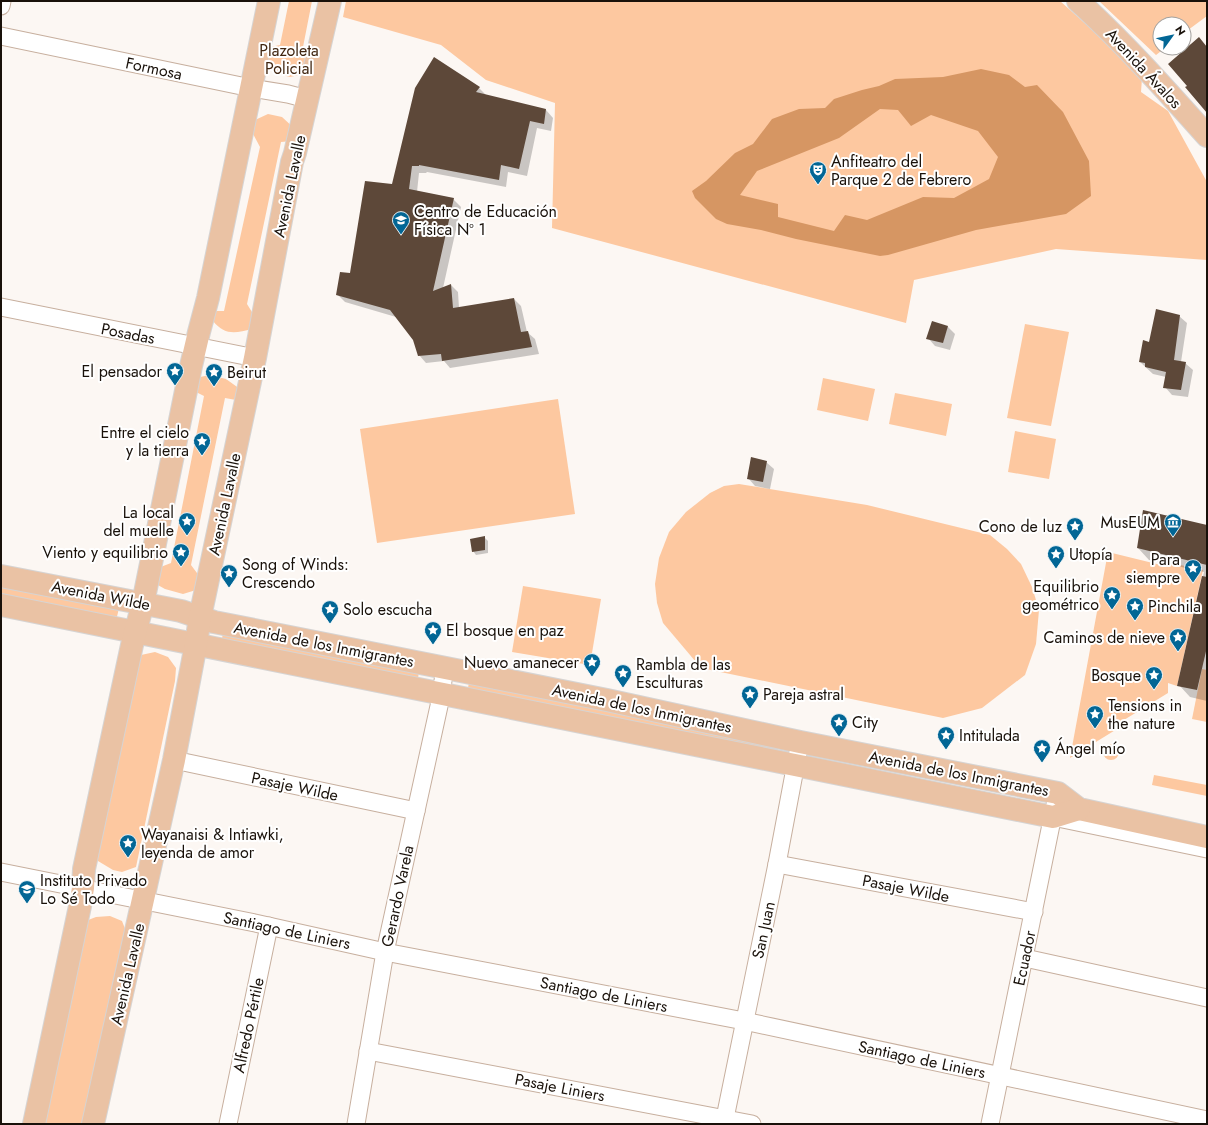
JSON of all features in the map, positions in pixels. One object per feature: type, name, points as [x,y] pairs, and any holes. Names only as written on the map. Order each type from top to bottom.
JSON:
[{"type":"main road","points":[[34,1124],[80,906],[84,869],[135,632],[143,603],[195,347],[208,298],[270,1]]},
{"type":"main road","name":"Avenida Lavalle","points":[[93,1124],[174,760],[200,617],[255,358],[292,162],[330,1]]},
{"type":"main road","name":"Avenida Ávalos","points":[[1078,1],[1098,19],[1207,136]]},
{"type":"main road","name":"Avenida Wilde","points":[[1,576],[143,603],[181,611],[200,617]]},
{"type":"main road","name":"Avenida Wilde","points":[[1,605],[196,644]]},
{"type":"main road","name":"Avenida de los Inmigrantes","points":[[200,617],[214,622],[607,700],[800,742],[1058,793],[1079,809],[1207,837]]},
{"type":"main road","name":"Avenida de los Inmigrantes","points":[[196,644],[1053,817],[1079,809]]},
{"type":"street","points":[[1,6],[2,1]]},
{"type":"street","name":"Formosa","points":[[1,36],[307,99]]},
{"type":"street","name":"Posadas","points":[[1,307],[255,358]]},
{"type":"street","name":"Gerardo Varela","points":[[356,1124],[385,952],[441,694],[445,668]]},
{"type":"street","name":"San Juan","points":[[725,1118],[778,864],[800,742]]},
{"type":"street","name":"Pasaje Wilde","points":[[174,760],[416,811]]},
{"type":"street","name":"Ecuador","points":[[990,1124],[1058,793]]},
{"type":"street","name":"Avenida de los Inmigrantes","points":[[1053,817],[1207,849]]},
{"type":"street","name":"Pasaje Wilde","points":[[778,864],[1034,912]]},
{"type":"street","name":"Santiago de Liniers","points":[[1,872],[269,926],[385,952],[744,1022],[1207,1120]]},
{"type":"street","name":"Alfredo Pértile","points":[[228,1124],[269,926]]},
{"type":"street","points":[[1025,958],[1207,998]]},
{"type":"street","name":"Pasaje Liniers","points":[[368,1051],[752,1124]]},
{"type":"green space","name":"Plazoleta Policial","points":[[289,1],[312,1],[303,47],[311,58],[305,69],[299,75],[290,77],[275,73],[264,63],[265,48],[280,45]]},
{"type":"green space","points":[[346,1],[1060,1],[1123,57],[1142,78],[1141,92],[1168,111],[1207,182],[1207,260],[1056,249],[914,280],[906,323],[552,228],[555,103],[486,80],[441,45],[343,17]]},
{"type":"green space","points":[[1099,1],[1207,1],[1207,16],[1192,27],[1192,16],[1152,16],[1152,51]]},
{"type":"green space","points":[[268,114],[282,117],[295,129],[292,141],[281,142],[247,304],[255,317],[252,329],[241,332],[231,332],[217,326],[213,321],[215,311],[224,311],[260,147],[252,132],[255,120]]},
{"type":"green space","points":[[1025,324],[1069,332],[1051,426],[1007,418]]},
{"type":"green space","points":[[210,375],[226,379],[240,389],[236,400],[225,398],[191,565],[200,577],[196,590],[183,594],[165,589],[156,584],[158,568],[171,563],[204,396],[192,390],[195,378]]},
{"type":"green space","points":[[823,378],[875,389],[868,421],[817,410]]},
{"type":"green space","points":[[895,393],[952,404],[946,436],[889,424]]},
{"type":"green space","points":[[558,399],[575,514],[377,543],[360,429]]},
{"type":"green space","points":[[1015,431],[1056,439],[1049,479],[1008,472]]},
{"type":"green space","points":[[739,484],[867,505],[990,535],[1007,549],[1021,564],[1032,587],[1039,610],[1036,644],[1025,675],[982,708],[943,718],[701,668],[663,623],[657,603],[655,584],[659,558],[669,532],[686,512],[710,493],[724,486]]},
{"type":"green space","points":[[1108,552],[1165,566],[1167,562],[1203,570],[1177,686],[1168,683],[1168,693],[1119,723],[1117,729],[1070,758]]},
{"type":"green space","points":[[1,585],[119,608],[116,621],[1,596]]},
{"type":"green space","points":[[523,586],[601,599],[590,665],[512,652]]},
{"type":"green space","points":[[223,632],[419,672],[418,678],[222,639]]},
{"type":"green space","points":[[155,652],[168,657],[176,668],[175,681],[136,867],[122,872],[113,870],[98,861],[94,847],[134,661],[141,655]]},
{"type":"green space","points":[[1202,669],[1207,670],[1207,722],[1192,719]]},
{"type":"green space","points":[[469,682],[779,745],[777,751],[468,688]]},
{"type":"green space","points":[[1111,744],[1117,746],[1119,752],[1117,758],[1111,760],[1105,758],[1103,752],[1105,746]]},
{"type":"green space","points":[[1154,775],[1207,785],[1207,796],[1152,785]]},
{"type":"green space","points":[[110,916],[122,921],[127,934],[83,1124],[42,1124],[83,922],[96,917]]},
{"type":"shaded area","points":[[981,69],[1009,75],[1025,87],[1037,85],[1063,112],[1089,161],[1091,196],[1066,214],[976,230],[880,256],[727,224],[716,219],[695,198],[692,191],[706,181],[735,153],[753,144],[772,119],[799,109],[825,108],[834,99],[879,86],[895,79],[943,77]],"holes":[[[880,109],[898,110],[911,126],[931,115],[978,131],[998,157],[989,179],[954,198],[923,197],[867,220],[845,215],[834,231],[778,217],[778,204],[740,195],[757,171],[839,138]]]},
{"type":"building","points":[[1199,37],[1207,47],[1207,113],[1168,64],[1177,56],[1192,56],[1192,43]]},
{"type":"building","name":"Centro de Educación Física Nº 1","points":[[434,57],[480,87],[476,92],[546,109],[544,124],[530,121],[519,169],[501,165],[499,180],[419,165],[412,166],[409,189],[454,198],[433,291],[451,284],[453,308],[514,298],[521,332],[528,331],[532,347],[442,361],[441,354],[418,356],[413,340],[390,310],[336,295],[340,272],[350,273],[365,181],[392,184],[415,88]]},
{"type":"building","points":[[1156,309],[1180,315],[1174,360],[1186,362],[1181,390],[1163,388],[1166,372],[1145,367],[1145,363],[1139,362],[1143,340],[1149,342]]},
{"type":"building","points":[[932,321],[948,326],[943,343],[926,339]]},
{"type":"building","points":[[751,457],[767,461],[763,482],[747,479]]},
{"type":"building","name":"MusEUM","points":[[1143,510],[1207,525],[1207,565],[1137,548]]},
{"type":"building","points":[[485,536],[485,550],[472,552],[470,539]]},
{"type":"building","points":[[1202,576],[1207,577],[1207,647],[1197,690],[1177,686]]},
{"type":"place","name":"Anfiteatro del Parque 2 de Febrero","points":[[818,185]]},
{"type":"place","name":"Centro de Educación Física Nº 1","points":[[401,235]]},
{"type":"place","name":"El pensador","points":[[175,386]]},
{"type":"place","name":"Beirut","points":[[214,387]]},
{"type":"place","name":"Entre el cielo y la tierra","points":[[202,456]]},
{"type":"place","name":"La local del muelle","points":[[187,536]]},
{"type":"place","name":"MusEUM","points":[[1173,537]]},
{"type":"place","name":"Cono de luz","points":[[1075,541]]},
{"type":"place","name":"Viento y equilibrio","points":[[181,567]]},
{"type":"place","name":"Utopía","points":[[1056,569]]},
{"type":"place","name":"Para siempre","points":[[1193,583]]},
{"type":"place","name":"Song of Winds: Crescendo","points":[[229,588]]},
{"type":"place","name":"Equilibrio geométrico","points":[[1112,610]]},
{"type":"place","name":"Pinchila","points":[[1135,621]]},
{"type":"place","name":"Solo escucha","points":[[330,624]]},
{"type":"place","name":"El bosque en paz","points":[[433,645]]},
{"type":"place","name":"Caminos de nieve","points":[[1178,652]]},
{"type":"place","name":"Nuevo amanecer","points":[[592,677]]},
{"type":"place","name":"Rambla de las Esculturas","points":[[623,688]]},
{"type":"place","name":"Bosque","points":[[1154,690]]},
{"type":"place","name":"Pareja astral","points":[[750,709]]},
{"type":"place","name":"Tensions in the nature","points":[[1095,729]]},
{"type":"place","name":"City","points":[[839,737]]},
{"type":"place","name":"Intitulada","points":[[946,750]]},
{"type":"place","name":"Ángel mío","points":[[1042,763]]},
{"type":"place","name":"Wayanaisi & Intiawki, leyenda de amor","points":[[128,858]]},
{"type":"place","name":"Instituto Privado Lo Sé Todo","points":[[27,904]]}]
